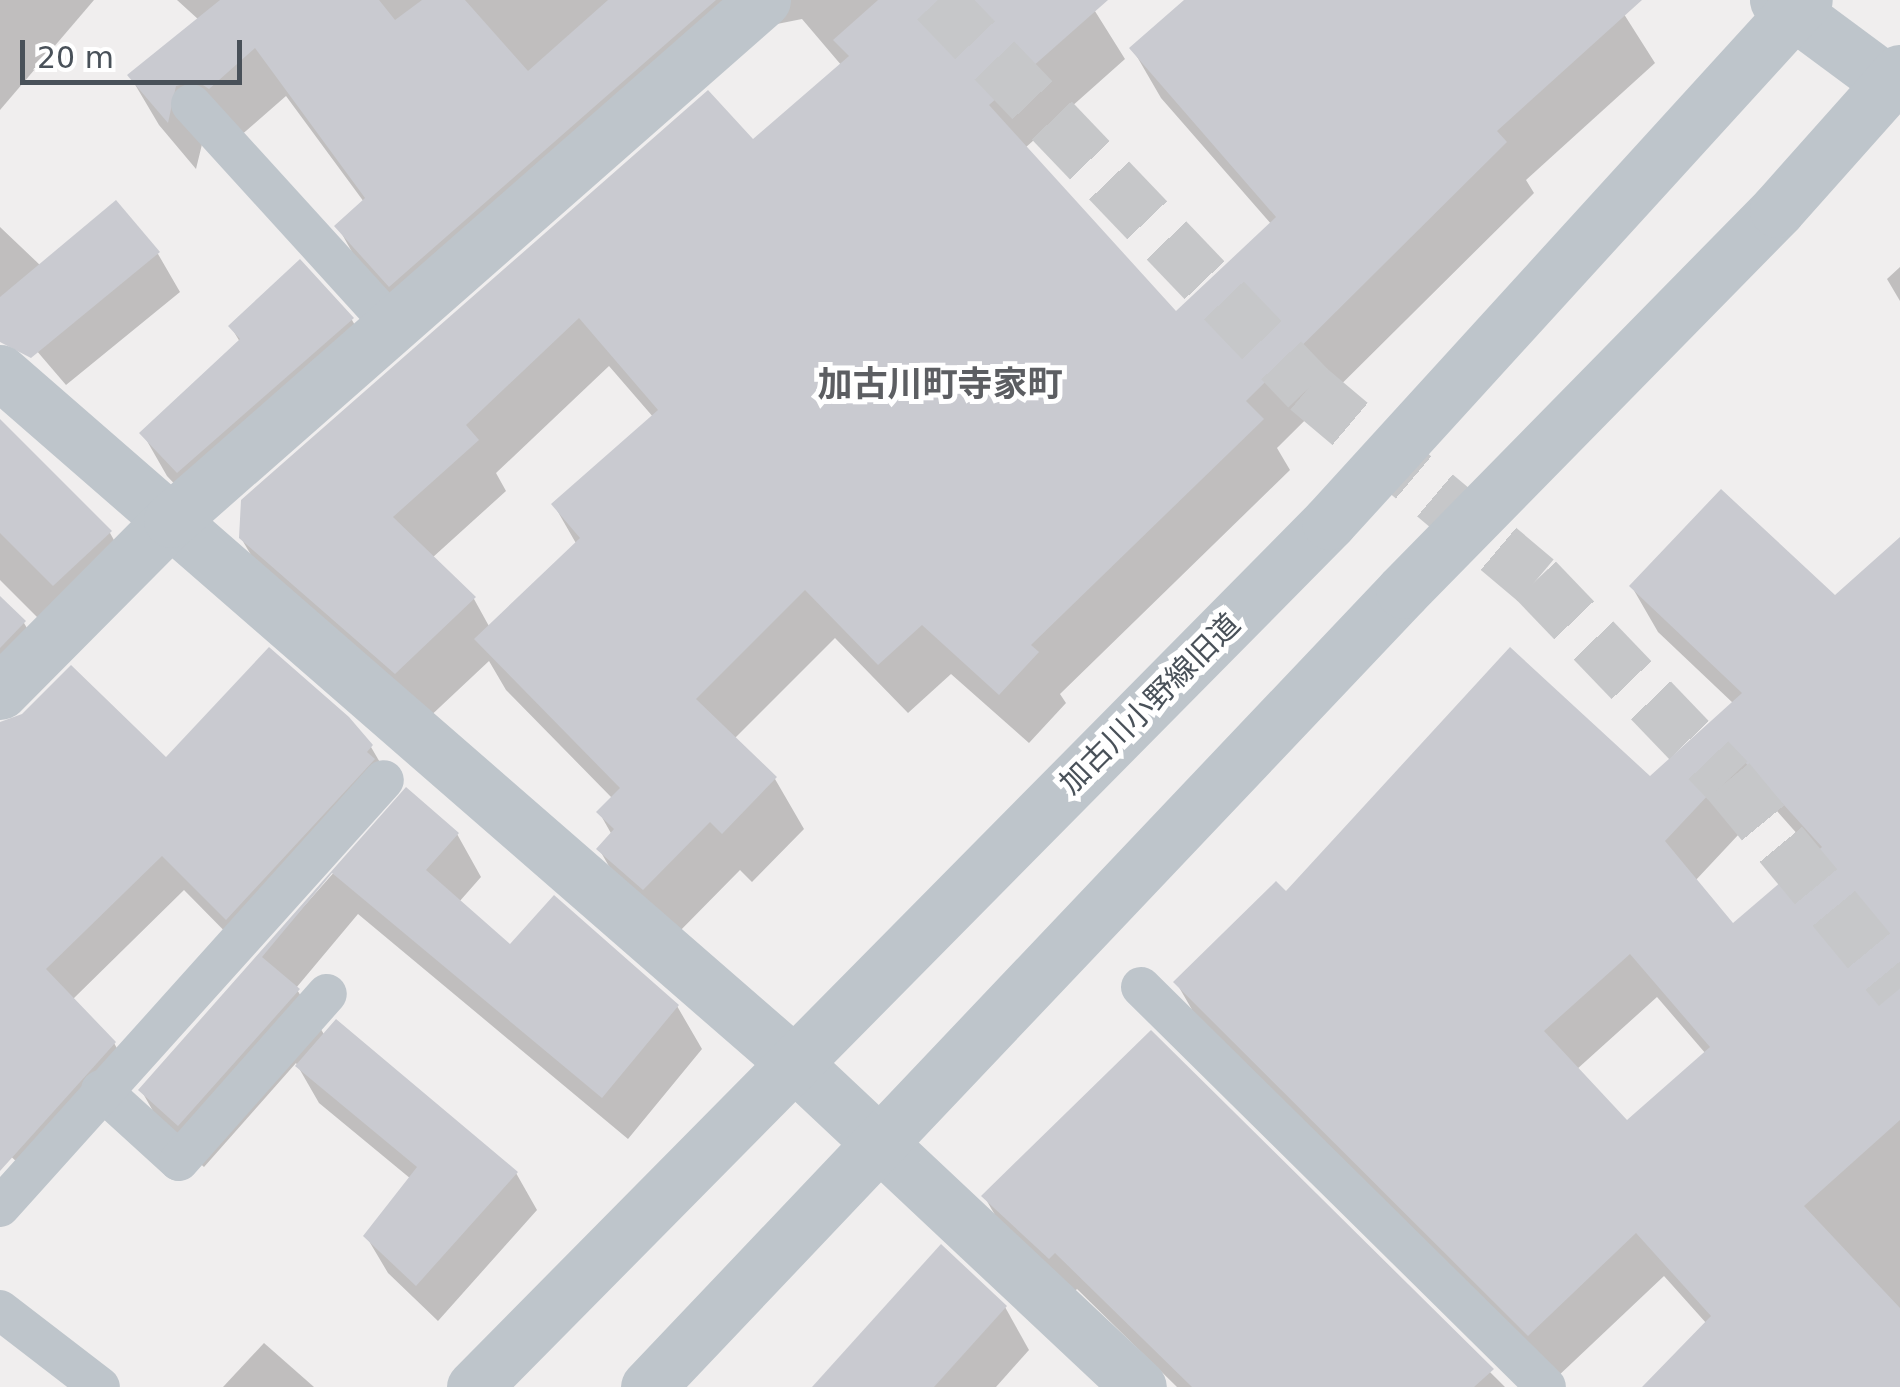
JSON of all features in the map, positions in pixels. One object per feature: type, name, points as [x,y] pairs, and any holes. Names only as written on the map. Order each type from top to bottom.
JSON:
[{"type":"street","points":[[0,692],[171,520],[763,0]]},
{"type":"street","points":[[648,1387],[877,1142],[1777,210],[1896,80],[1791,5]]},
{"type":"street","name":"加古川小野線旧道","points":[[474,1387],[1329,522],[1791,5]]},
{"type":"street","points":[[0,372],[794,1063],[1138,1387]]},
{"type":"lane","points":[[191,104],[391,324]]},
{"type":"lane","points":[[0,1207],[101,1090],[384,780]]},
{"type":"lane","points":[[1142,987],[1546,1387]]},
{"type":"lane","points":[[101,1090],[179,1161],[327,994]]},
{"type":"lane","points":[[0,1310],[100,1387]]},
{"type":"building","points":[[220,0],[379,0],[395,20],[422,0],[465,0],[528,71],[608,0],[716,0],[389,287],[334,226],[365,198],[255,48],[209,89],[197,81],[176,86],[168,123],[127,75]]},
{"type":"building","points":[[878,0],[1108,0],[989,105],[1176,311],[1276,217],[1129,48],[1184,0],[1642,0],[1497,131],[1507,142],[1246,401],[1264,419],[1031,645],[1039,652],[999,695],[922,625],[878,665],[805,590],[696,699],[777,777],[722,834],[710,822],[643,890],[596,849],[614,829],[596,812],[620,788],[474,639],[580,538],[551,504],[658,410],[579,318],[466,425],[479,440],[393,517],[476,597],[395,674],[239,538],[241,500],[708,90],[753,139],[849,56],[833,40]]},
{"type":"building","points":[[116,200],[160,252],[31,358],[0,342],[0,297]]},
{"type":"building","points":[[300,259],[354,318],[177,473],[139,433],[240,339],[228,326]]},
{"type":"building","points":[[0,419],[112,531],[53,586],[0,533]]},
{"type":"building","points":[[1721,489],[1835,595],[1900,537],[1900,1120],[1804,1206],[1900,1308],[1900,1387],[1642,1387],[1711,1316],[1636,1233],[1528,1336],[1173,982],[1276,881],[1286,891],[1510,647],[1650,776],[1742,693],[1629,586]],"holes":[[[1742,759],[1822,847],[1733,923],[1665,841]],[[1630,954],[1710,1047],[1627,1120],[1544,1031]]]},
{"type":"building","points":[[0,596],[26,621],[0,648]]},
{"type":"building","points":[[269,647],[349,717],[373,745],[367,752],[375,759],[226,920],[162,856],[46,969],[116,1042],[0,1171],[0,722],[22,714],[71,665],[166,757]]},
{"type":"building","points":[[406,787],[459,833],[426,870],[510,944],[554,895],[679,1005],[602,1098],[332,873],[262,957],[300,989],[178,1126],[138,1090]]},
{"type":"building","points":[[336,1019],[518,1172],[416,1286],[363,1236],[417,1167],[295,1066]]},
{"type":"building","points":[[1151,1030],[1494,1369],[1474,1387],[1192,1387],[1055,1253],[1049,1259],[981,1196]]},
{"type":"building","points":[[941,1244],[1007,1306],[934,1387],[812,1387]]},
{"type":"tunnel","points":[[937,0],[1308,388],[1536,580],[1728,780],[1900,988]]},
{"type":"district","name":"加古川町寺家町","points":[[940,384]]}]
